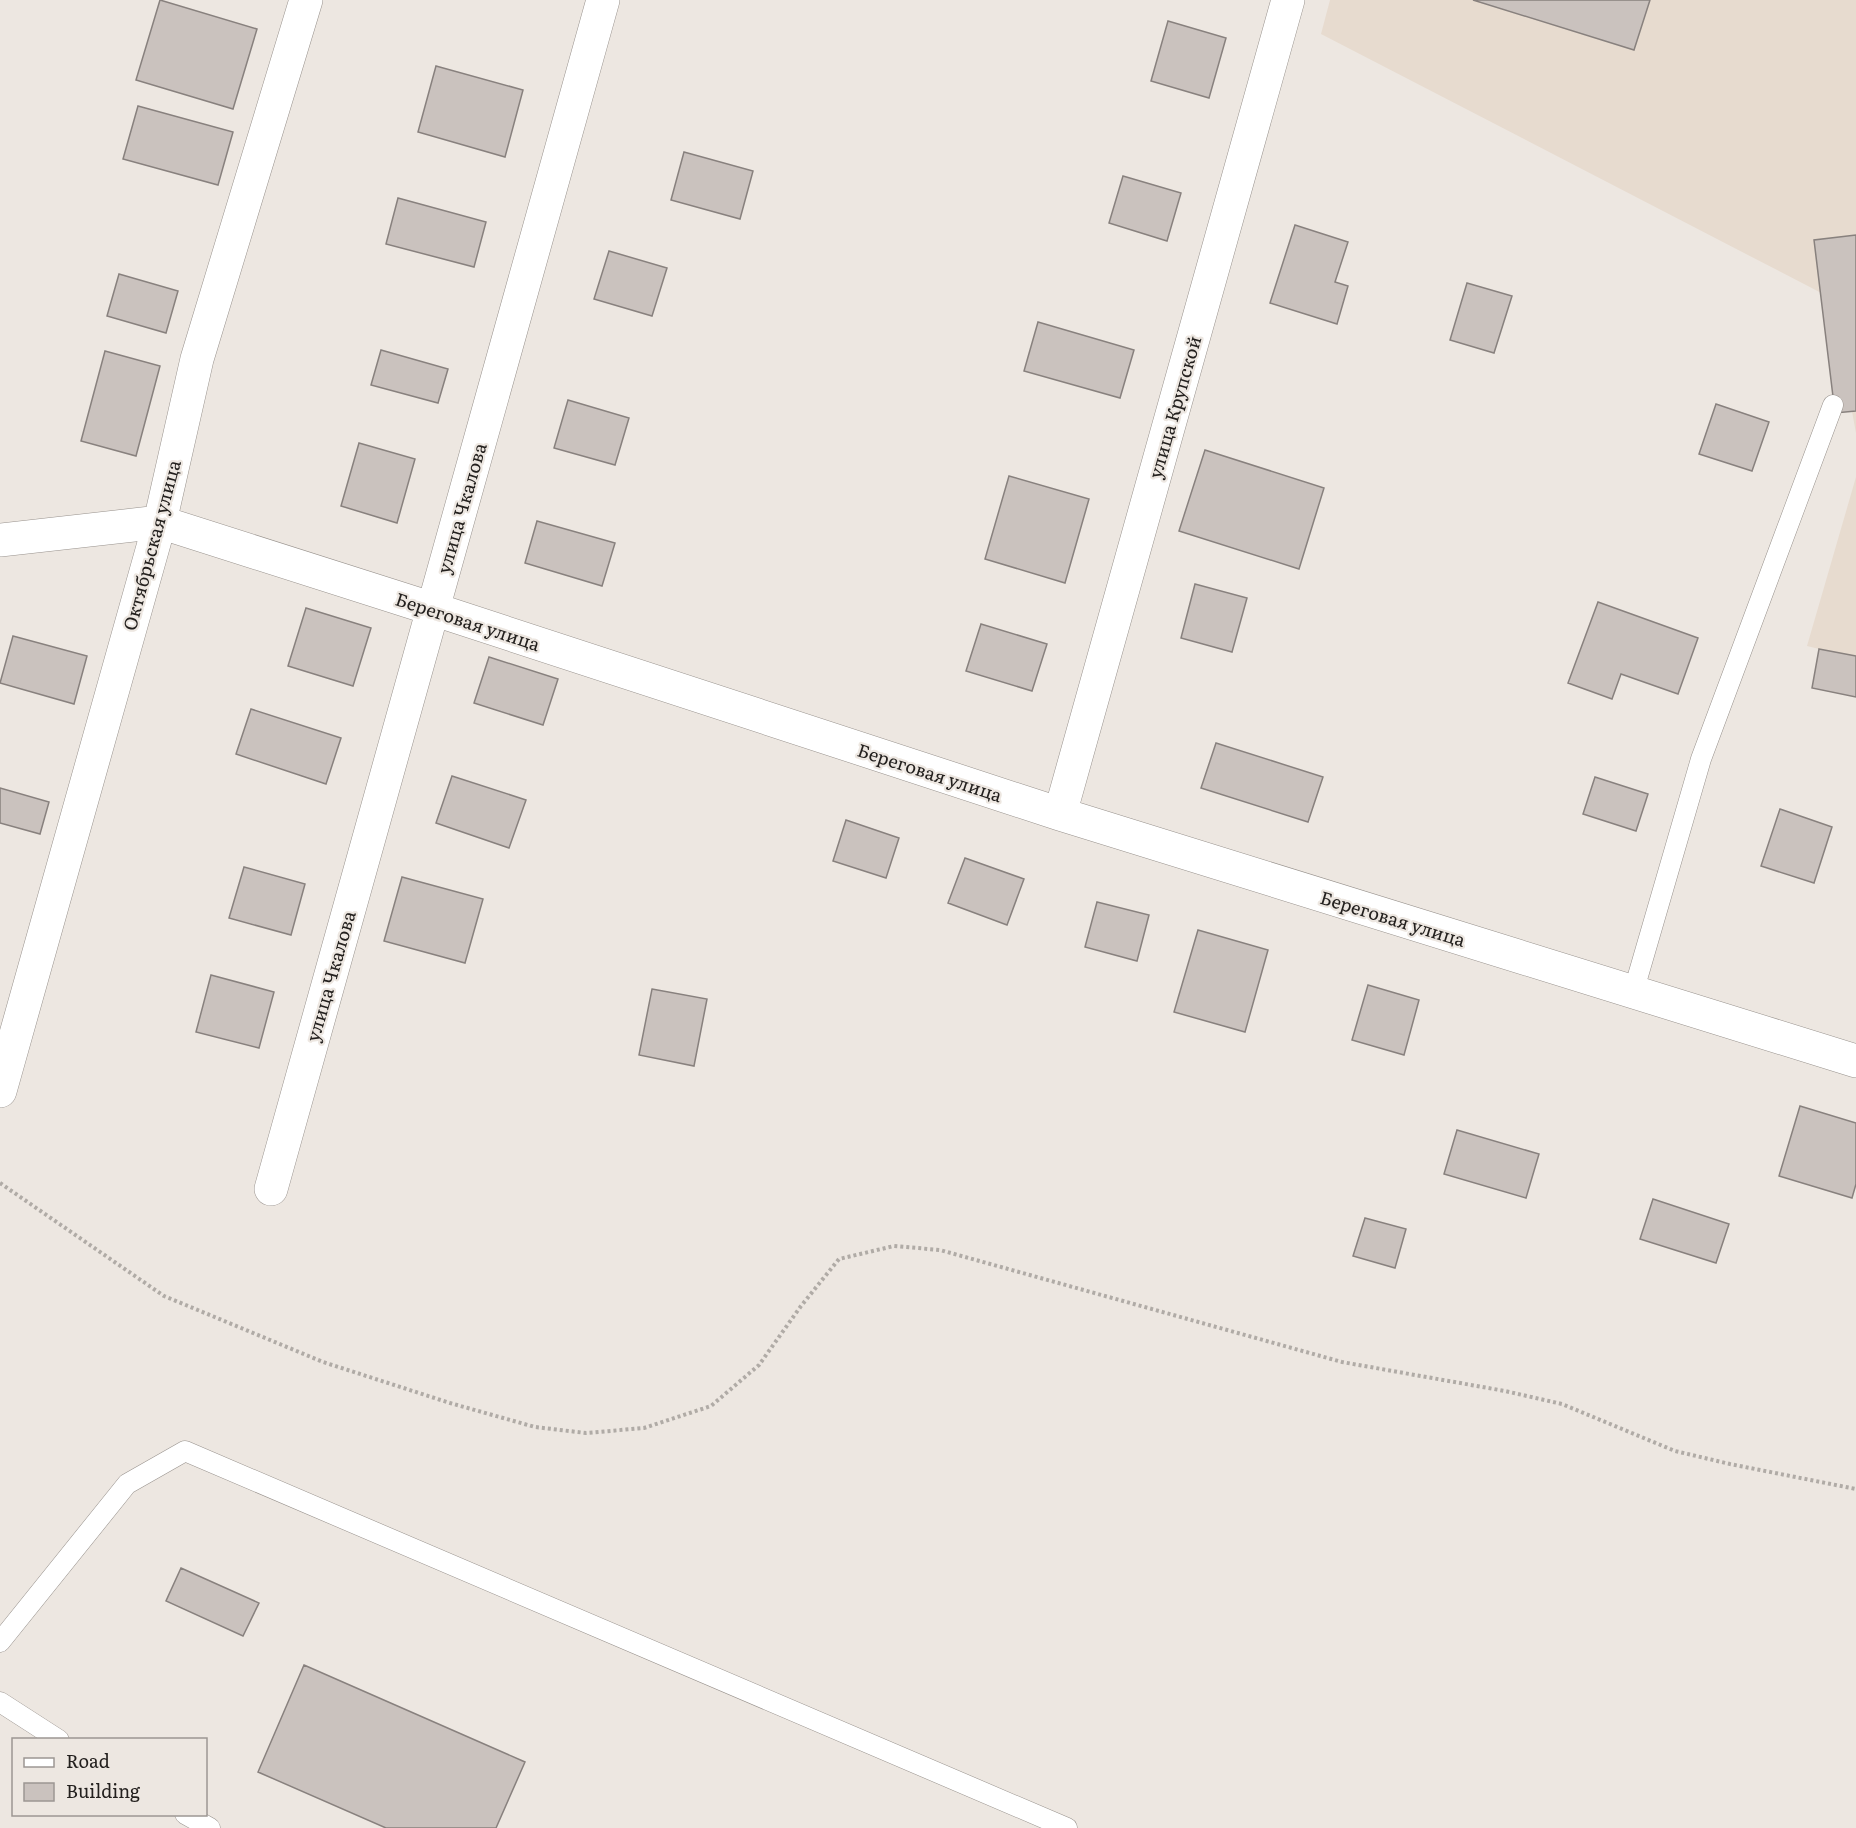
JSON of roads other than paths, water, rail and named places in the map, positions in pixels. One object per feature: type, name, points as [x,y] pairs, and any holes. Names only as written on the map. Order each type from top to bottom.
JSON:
[{"type":"street","name":"Октябрьская улица","points":[[0,1091],[160,522],[197,359],[306,0]]},
{"type":"street","name":"улица Чкалова","points":[[271,1189],[603,0]]},
{"type":"street","name":"улица Крупской","points":[[1060,814],[1288,0]]},
{"type":"street","name":"Береговая улица","points":[[0,540],[160,522],[1060,814],[1856,1061]]},
{"type":"lane","points":[[1633,993],[1701,759],[1833,405]]},
{"type":"lane","points":[[0,1642],[127,1484],[185,1451],[1067,1828]]},
{"type":"lane","points":[[0,1702],[56,1738]]},
{"type":"lane","points":[[187,1816],[210,1828]]}]
